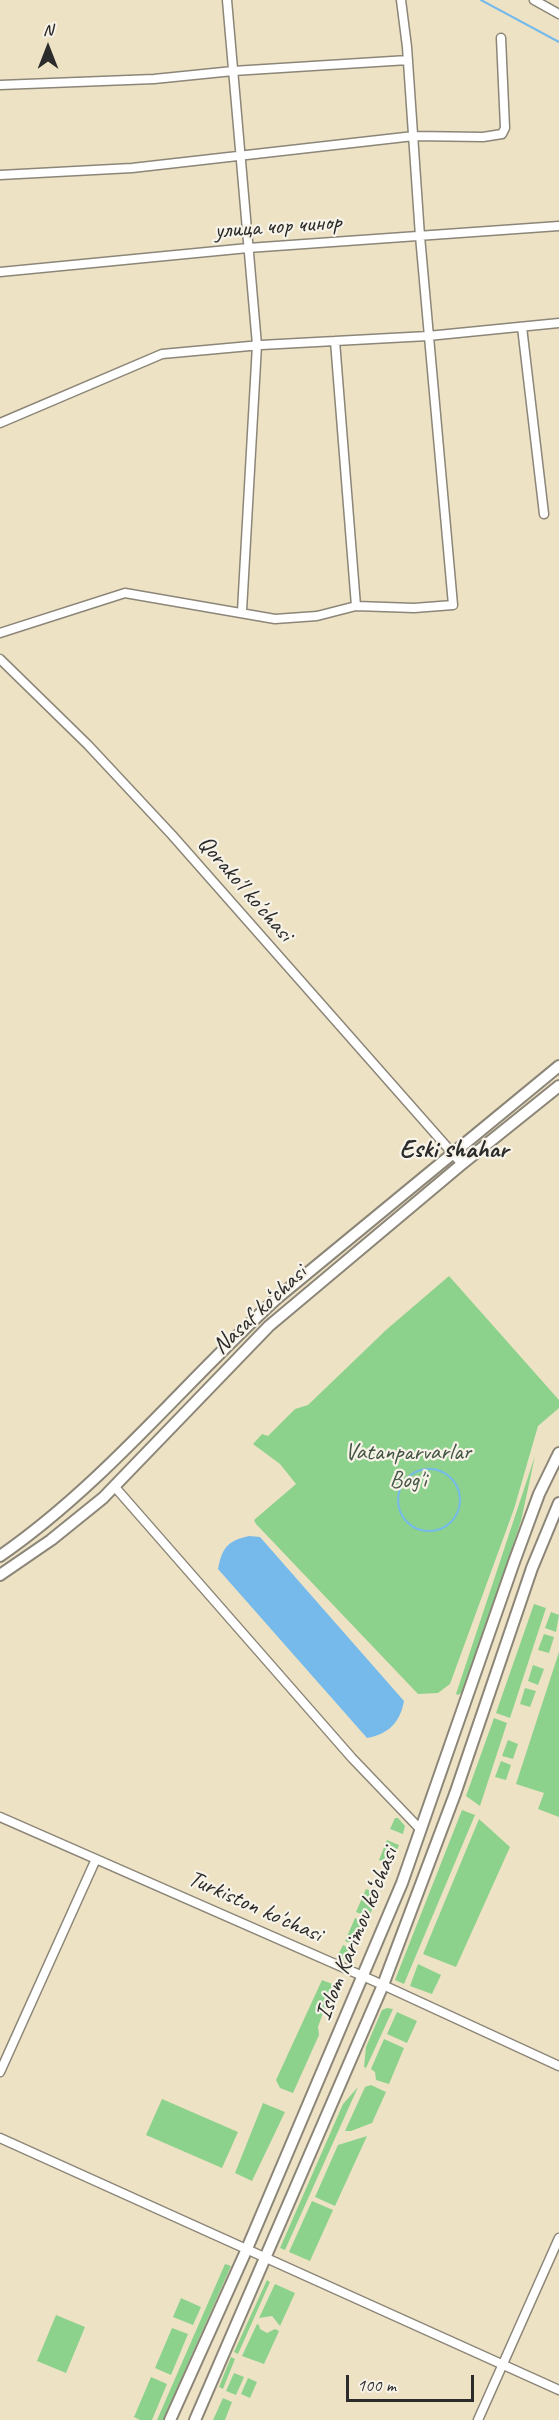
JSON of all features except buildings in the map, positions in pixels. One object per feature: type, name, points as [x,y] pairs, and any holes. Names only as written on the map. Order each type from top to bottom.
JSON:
[{"type":"main road","name":"Nasaf ko‘chasi","points":[[0,1556],[32,1534],[88,1486],[234,1337],[276,1299],[559,1066]]},
{"type":"main road","name":"Nasaf ko‘chasi","points":[[0,1575],[51,1540],[103,1498],[269,1326],[559,1086]]},
{"type":"main road","name":"Islom Karimov ko‘chasi","points":[[170,2420],[246,2251],[402,1883],[539,1494],[559,1453]]},
{"type":"main road","name":"Islom Karimov ko‘chasi","points":[[195,2420],[383,1985],[455,1794],[519,1608],[559,1503]]},
{"type":"main road","points":[[501,1602],[519,1608]]},
{"type":"street","points":[[227,0],[257,345],[242,611]]},
{"type":"street","points":[[0,633],[125,593],[242,611],[275,619],[317,616],[356,606],[414,608],[453,605],[428,336],[408,60],[401,0]]},
{"type":"street","points":[[534,0],[559,14]]},
{"type":"street","points":[[0,175],[132,168],[414,136],[502,134],[505,128],[501,38]]},
{"type":"street","points":[[0,85],[154,79],[234,71],[408,60]]},
{"type":"street","name":"улица чор чинор","points":[[0,272],[248,248],[559,226]]},
{"type":"street","points":[[1,420],[162,354],[257,345],[428,336],[559,323]]},
{"type":"street","points":[[522,327],[543,514]]},
{"type":"street","points":[[335,341],[356,606]]},
{"type":"street","name":"Qorako'l ko'chasi","points":[[0,659],[88,745],[172,835],[462,1164]]},
{"type":"street","points":[[114,1486],[352,1758],[421,1830]]},
{"type":"street","name":"Turkiston ko'chasi","points":[[0,1817],[383,1985],[559,2066]]},
{"type":"street","points":[[0,2072],[96,1859]]},
{"type":"street","points":[[0,2138],[246,2251],[559,2390]]},
{"type":"street","points":[[478,2420],[559,2238]]},
{"type":"green space","name":"Vatanparvarlar Bog'i","points":[[449,1276],[559,1400],[559,1408],[538,1426],[514,1509],[450,1684],[438,1693],[418,1694],[256,1524],[254,1520],[296,1484],[280,1464],[253,1444],[262,1434],[268,1436],[295,1409],[308,1405],[386,1330]]},
{"type":"green space","points":[[535,1456],[521,1521],[464,1691],[458,1695],[456,1694]]},
{"type":"green space","points":[[534,1604],[546,1608],[510,1718],[496,1713]]},
{"type":"green space","points":[[551,1612],[559,1615],[556,1632],[545,1628]]},
{"type":"green space","points":[[544,1634],[554,1637],[549,1653],[538,1650]]},
{"type":"green space","points":[[559,1652],[559,1817],[538,1809],[544,1793],[516,1784]]},
{"type":"green space","points":[[533,1665],[544,1669],[538,1685],[528,1681]]},
{"type":"green space","points":[[525,1688],[536,1691],[530,1707],[520,1704]]},
{"type":"green space","points":[[494,1718],[507,1723],[480,1806],[466,1796]]},
{"type":"green space","points":[[508,1740],[518,1744],[513,1759],[502,1756]]},
{"type":"green space","points":[[501,1761],[511,1765],[506,1780],[495,1777]]},
{"type":"green space","points":[[462,1810],[475,1815],[404,1984],[395,1980]]},
{"type":"green space","points":[[395,1818],[398,1818],[405,1826],[403,1834],[390,1829]]},
{"type":"green space","points":[[479,1819],[510,1847],[456,1967],[423,1954]]},
{"type":"green space","points":[[387,1840],[399,1845],[391,1865],[379,1860]]},
{"type":"green space","points":[[366,1889],[379,1894],[369,1917],[356,1912]]},
{"type":"green space","points":[[355,1918],[367,1924],[357,1946],[345,1941]]},
{"type":"green space","points":[[343,1945],[356,1951],[350,1963],[337,1957]]},
{"type":"green space","points":[[418,1964],[441,1975],[432,1994],[410,1986]]},
{"type":"green space","points":[[322,1980],[340,1987],[331,2006],[324,2010],[318,2027],[319,2035],[293,2093],[280,2088],[276,2080]]},
{"type":"green space","points":[[393,2009],[366,2068],[364,2067],[366,2047],[382,2010]]},
{"type":"green space","points":[[397,2012],[417,2021],[407,2043],[387,2034]]},
{"type":"green space","points":[[384,2039],[404,2048],[389,2084],[376,2080],[375,2072],[371,2069]]},
{"type":"green space","points":[[371,2085],[386,2092],[372,2123],[345,2131],[365,2087]]},
{"type":"green space","points":[[358,2087],[285,2250],[280,2248],[343,2104]]},
{"type":"green space","points":[[162,2099],[238,2132],[222,2168],[146,2135]]},
{"type":"green space","points":[[263,2103],[285,2112],[252,2181],[235,2173]]},
{"type":"green space","points":[[367,2136],[335,2206],[315,2197],[338,2145]]},
{"type":"green space","points":[[312,2201],[333,2210],[310,2261],[289,2252]]},
{"type":"green space","points":[[225,2264],[231,2266],[163,2420],[157,2420]]},
{"type":"green space","points":[[267,2280],[270,2282],[238,2354],[234,2352]]},
{"type":"green space","points":[[275,2284],[295,2293],[280,2326],[272,2316],[259,2318]]},
{"type":"green space","points":[[181,2298],[201,2307],[193,2325],[173,2317]]},
{"type":"green space","points":[[56,2315],[85,2327],[66,2373],[37,2361]]},
{"type":"green space","points":[[257,2324],[267,2333],[275,2329],[279,2331],[264,2364],[242,2356]]},
{"type":"green space","points":[[172,2328],[188,2334],[171,2375],[155,2368]]},
{"type":"green space","points":[[231,2357],[235,2359],[223,2389],[219,2387]]},
{"type":"green space","points":[[234,2373],[244,2377],[236,2395],[226,2391]]},
{"type":"green space","points":[[151,2377],[167,2384],[152,2420],[140,2420],[134,2417]]},
{"type":"green space","points":[[248,2378],[257,2382],[250,2398],[241,2394]]},
{"type":"green space","points":[[223,2398],[232,2402],[225,2420],[213,2420]]},
{"type":"water","points":[[249,1536],[260,1537],[404,1701],[399,1716],[387,1730],[367,1738],[218,1569],[221,1556],[227,1546],[235,1540]]},
{"type":"waterway","points":[[481,0],[559,42]]},
{"type":"waterway","points":[[423,1469],[435,1469],[451,1478],[458,1488],[460,1500],[458,1512],[451,1522],[435,1531],[423,1531],[412,1526],[403,1517],[398,1506],[398,1494],[403,1483],[412,1474],[423,1469]]},
{"type":"district","name":"Eski shahar","points":[[454,1150]]}]
